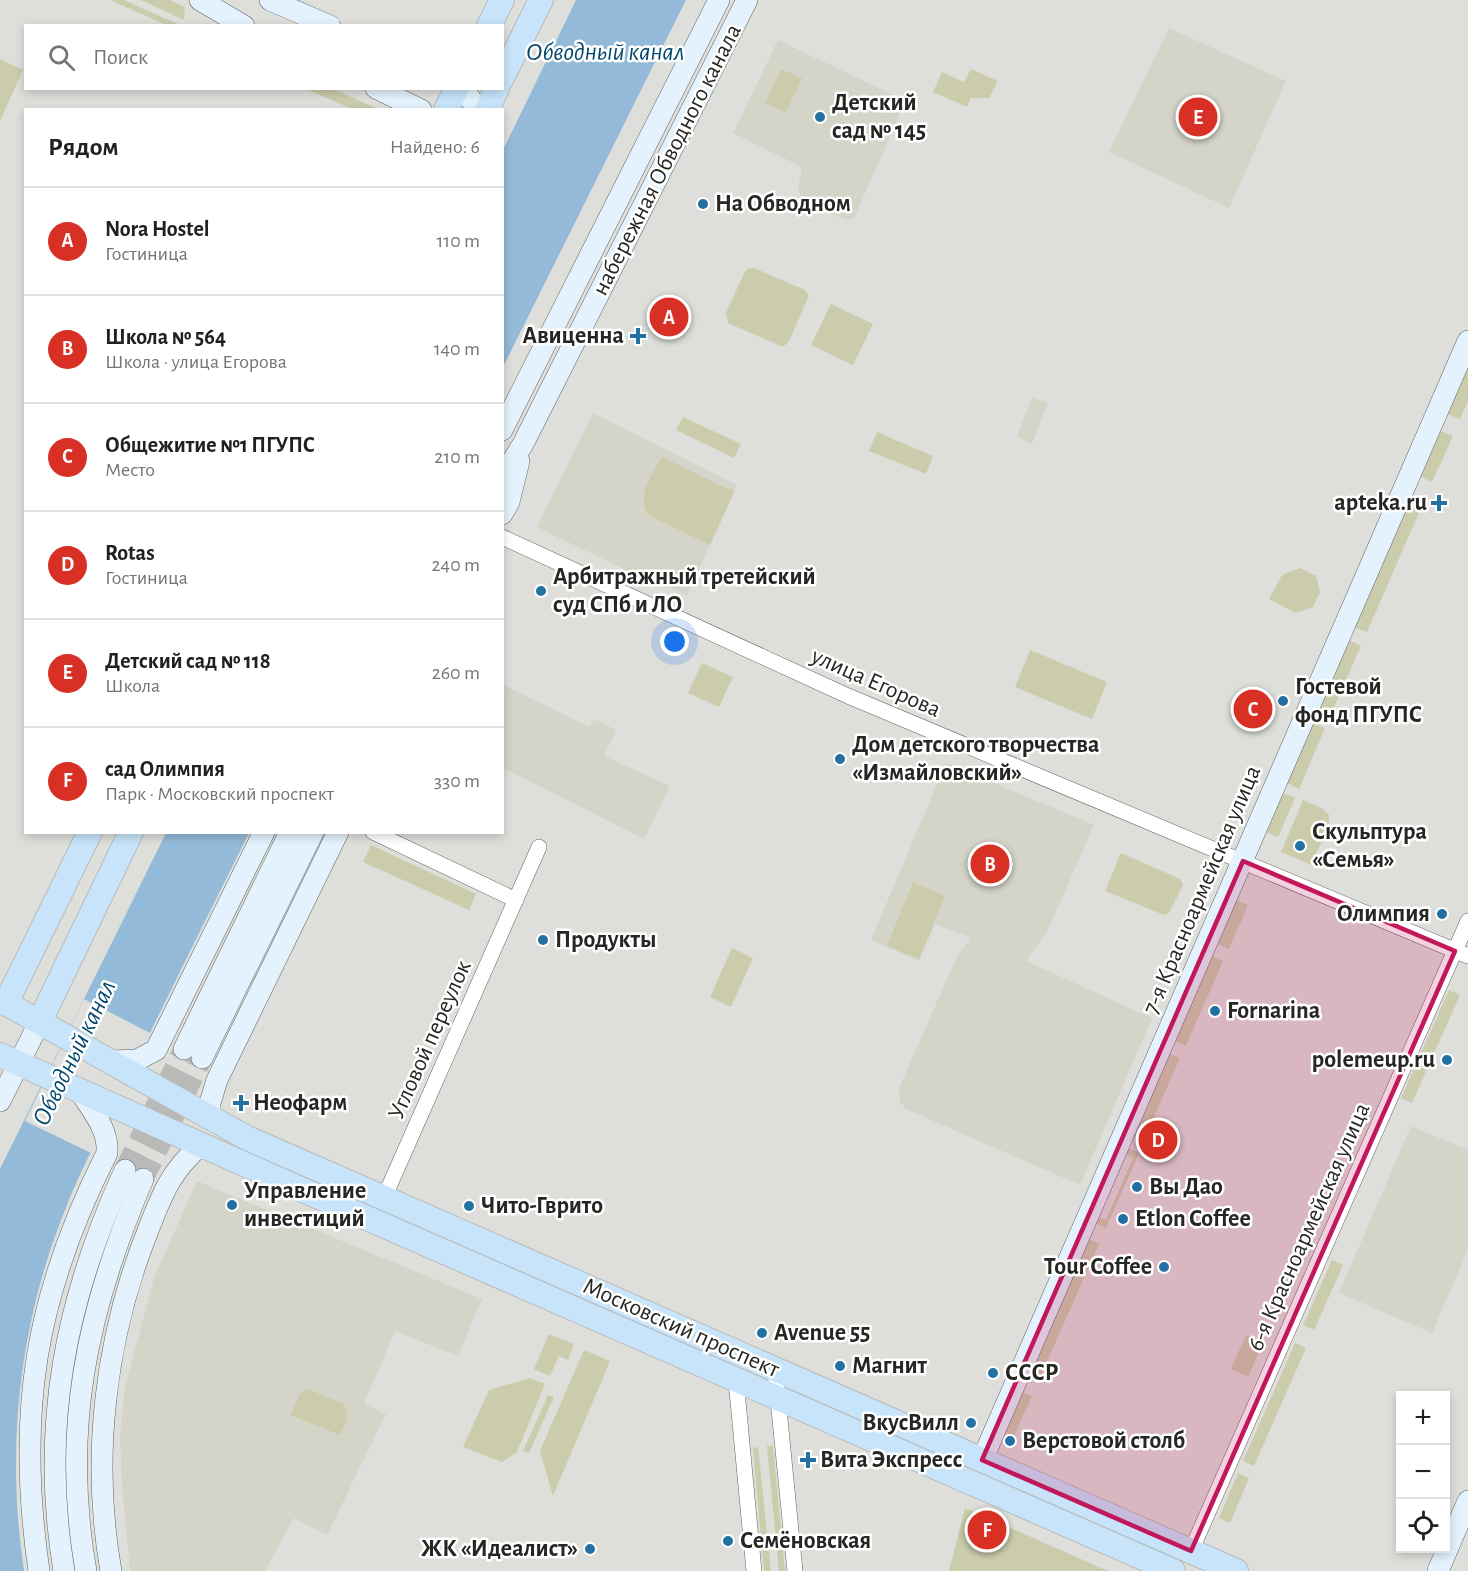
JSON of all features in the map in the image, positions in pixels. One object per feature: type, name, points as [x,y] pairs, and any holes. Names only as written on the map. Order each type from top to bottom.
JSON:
[{"type":"main road","points":[[200,0],[241,24]]},
{"type":"main road","points":[[270,0],[325,24]]},
{"type":"main road","points":[[490,24],[502,0]]},
{"type":"main road","points":[[504,74],[541,0]]},
{"type":"main road","name":"набережная Обводного канала","points":[[504,426],[719,0]]},
{"type":"main road","name":"набережная Обводного канала","points":[[504,475],[523,444],[747,0]]},
{"type":"main road","points":[[380,90],[417,108]]},
{"type":"main road","points":[[447,108],[456,90]]},
{"type":"main road","points":[[464,90],[477,108]]},
{"type":"main road","points":[[488,108],[496,90]]},
{"type":"main road","name":"7-я Красноармейская улица","points":[[982,1460],[1468,341]]},
{"type":"main road","points":[[504,511],[509,502],[523,444]]},
{"type":"main road","points":[[40,1021],[2,1006],[89,834]]},
{"type":"main road","points":[[0,1101],[9,1059],[40,1021],[130,834]]},
{"type":"main road","points":[[127,1065],[152,1054],[159,1045],[263,834]]},
{"type":"main road","points":[[289,834],[193,1053],[312,834]]},
{"type":"main road","points":[[210,1116],[210,1103],[217,1080],[337,834]]},
{"type":"main road","name":"Московский проспект","points":[[40,1021],[127,1065],[247,1138],[1236,1571]]},
{"type":"main road","name":"Московский проспект","points":[[9,1059],[1173,1571]]},
{"type":"main road","points":[[39,1571],[28,1464],[29,1414],[34,1373],[41,1333],[61,1256],[107,1153],[108,1143],[103,1129],[79,1090]]},
{"type":"main road","points":[[111,1571],[105,1531],[102,1459],[106,1398],[113,1350],[131,1280],[152,1219],[178,1166],[201,1145]]},
{"type":"main road","points":[[64,1571],[58,1533],[54,1476],[59,1378],[86,1264],[134,1174],[87,1342],[81,1383],[75,1458],[76,1497],[86,1571]]},
{"type":"main road","points":[[1438,1571],[1468,1501]]},
{"type":"street","name":"улица Егорова","points":[[504,538],[848,696],[1462,954]]},
{"type":"street","points":[[377,834],[516,900]]},
{"type":"street","name":"Угловой переулок","points":[[384,1198],[539,847]]},
{"type":"street","name":"6-я Красноармейская улица","points":[[1191,1551],[1462,954],[1468,921]]},
{"type":"street","points":[[775,1369],[795,1571]]},
{"type":"street","points":[[736,1380],[754,1571]]},
{"type":"highlighted area","points":[[1243,861],[1455,951],[1191,1551],[982,1460]]},
{"type":"shaded area","points":[[1169,28],[1286,81],[1229,208],[1109,152]]},
{"type":"shaded area","name":"Детский сад № 145","points":[[778,40],[906,101],[854,218],[846,220],[803,202],[798,189],[802,167],[733,133]]},
{"type":"shaded area","points":[[1032,397],[1048,403],[1032,444],[1017,437]]},
{"type":"shaded area","points":[[593,413],[737,485],[687,595],[649,578],[648,581],[537,527]]},
{"type":"shaded area","points":[[504,685],[589,727],[594,719],[616,730],[604,756],[670,786],[644,839],[504,769]]},
{"type":"shaded area","points":[[946,763],[1094,825],[1047,932],[1026,961],[1152,1018],[1080,1185],[906,1109],[900,1102],[899,1088],[958,954],[971,938],[935,924],[919,961],[871,940]]},
{"type":"shaded area","points":[[1411,1126],[1468,1150],[1468,1250],[1432,1333],[1339,1293]]},
{"type":"shaded area","points":[[197,1181],[482,1299],[458,1356],[395,1331],[364,1404],[386,1414],[327,1535],[294,1518],[265,1571],[130,1571],[120,1434],[125,1387],[154,1278]]},
{"type":"green space","points":[[110,0],[124,0],[178,24],[164,24]]},
{"type":"green space","points":[[141,0],[169,0],[185,7],[184,20]]},
{"type":"green space","points":[[0,59],[23,70],[0,121]]},
{"type":"green space","points":[[781,69],[802,78],[786,112],[765,103]]},
{"type":"green space","points":[[971,69],[998,81],[989,98],[971,98],[967,107],[933,92],[942,72],[964,82]]},
{"type":"green space","points":[[308,90],[335,90],[376,108],[350,108]]},
{"type":"green space","points":[[749,268],[754,268],[805,290],[809,296],[789,341],[783,347],[728,323],[726,312]]},
{"type":"green space","points":[[831,304],[873,324],[853,365],[811,345]]},
{"type":"green space","points":[[1468,366],[1468,401],[1460,419],[1447,414]]},
{"type":"green space","points":[[683,417],[741,444],[734,458],[676,430]]},
{"type":"green space","points":[[1440,431],[1453,436],[1432,482],[1420,476]]},
{"type":"green space","points":[[877,432],[933,456],[926,474],[869,451]]},
{"type":"green space","points":[[662,457],[734,492],[710,545],[648,515],[645,508],[645,493],[650,478]]},
{"type":"green space","points":[[1412,494],[1425,499],[1367,632],[1354,627]]},
{"type":"green space","points":[[1300,568],[1316,576],[1320,592],[1313,607],[1296,613],[1269,599],[1282,575]]},
{"type":"green space","points":[[1349,640],[1361,646],[1331,714],[1319,709]]},
{"type":"green space","points":[[1030,650],[1107,682],[1092,719],[1015,687]]},
{"type":"green space","points":[[702,663],[733,677],[719,707],[688,693]]},
{"type":"green space","points":[[1313,723],[1325,728],[1299,789],[1287,783]]},
{"type":"green space","points":[[1283,793],[1295,798],[1278,837],[1266,832]]},
{"type":"green space","points":[[1303,800],[1323,809],[1329,815],[1329,826],[1311,865],[1281,852]]},
{"type":"green space","points":[[371,845],[476,894],[469,910],[363,862]]},
{"type":"green space","points":[[1121,853],[1180,879],[1183,885],[1169,913],[1164,915],[1105,891]]},
{"type":"green space","points":[[913,882],[945,896],[919,959],[887,946]]},
{"type":"green space","points":[[1236,900],[1248,905],[1229,949],[1217,944]]},
{"type":"green space","points":[[732,948],[753,958],[731,1007],[710,997]]},
{"type":"green space","points":[[1212,956],[1223,961],[1186,1046],[1175,1041]]},
{"type":"green space","points":[[1449,990],[1460,995],[1412,1103],[1401,1098]]},
{"type":"green space","points":[[1169,1054],[1180,1058],[1144,1140],[1133,1135]]},
{"type":"green space","points":[[1128,1148],[1139,1153],[1106,1228],[1095,1223],[1098,1217],[1106,1220],[1133,1158],[1125,1154]]},
{"type":"green space","points":[[1089,1239],[1099,1244],[1038,1382],[1028,1377]]},
{"type":"green space","points":[[1332,1260],[1343,1265],[1314,1330],[1303,1325]]},
{"type":"green space","points":[[549,1334],[574,1344],[568,1360],[559,1356],[550,1376],[534,1369]]},
{"type":"green space","points":[[1246,1335],[1263,1342],[1248,1377],[1231,1369]]},
{"type":"green space","points":[[1295,1343],[1306,1348],[1254,1466],[1243,1461]]},
{"type":"green space","points":[[584,1350],[610,1361],[553,1496],[540,1451]]},
{"type":"green space","points":[[530,1378],[545,1384],[517,1452],[502,1462],[463,1447],[489,1390]]},
{"type":"green space","points":[[308,1389],[343,1404],[347,1416],[340,1435],[290,1415],[301,1392]]},
{"type":"green space","points":[[1022,1392],[1032,1396],[1014,1436],[1004,1432]]},
{"type":"green space","points":[[548,1395],[554,1397],[529,1453],[523,1451]]},
{"type":"green space","points":[[767,1446],[773,1446],[785,1571],[779,1571]]},
{"type":"green space","points":[[758,1447],[771,1571],[764,1571],[753,1448]]},
{"type":"green space","points":[[1238,1473],[1249,1478],[1230,1523],[1219,1518]]},
{"type":"green space","points":[[965,1508],[1108,1571],[949,1571]]},
{"type":"water","name":"Обводный канал","points":[[576,0],[686,0],[504,365],[504,148]]},
{"type":"water","name":"Обводный канал","points":[[166,834],[249,834],[87,1159],[70,1196],[48,1258],[35,1302],[20,1391],[16,1481],[24,1571],[0,1571],[0,1169]]},
{"type":"pier","points":[[84,999],[150,1033],[91,1153],[25,1121]]},
{"type":"tunnel","points":[[125,1170],[184,1049]]},
{"type":"tunnel","points":[[143,1179],[202,1058]]},
{"type":"place","name":"Детский сад № 145","points":[[820,117]]},
{"type":"place","name":"Детский сад № 118","points":[[1198,117]]},
{"type":"place","name":"На Обводном","points":[[703,204]]},
{"type":"place","name":"Nora Hostel","points":[[669,317]]},
{"type":"place","name":"Авиценна","points":[[638,336]]},
{"type":"place","name":"apteka.ru","points":[[1439,503]]},
{"type":"place","name":"Арбитражный третейский суд СПб и ЛО","points":[[541,591]]},
{"type":"place","name":"Гостевой фонд ПГУПС","points":[[1283,701]]},
{"type":"place","name":"Общежитие №1 ПГУПС","points":[[1253,709]]},
{"type":"place","name":"Дом детского творчества «Измайловский»","points":[[840,759]]},
{"type":"place","name":"Скульптура «Семья»","points":[[1300,846]]},
{"type":"place","name":"Школа № 564","points":[[990,864]]},
{"type":"place","name":"Олимпия","points":[[1442,914]]},
{"type":"place","name":"Продукты","points":[[543,940]]},
{"type":"place","name":"Fornarina","points":[[1215,1011]]},
{"type":"place","name":"polemeup.ru","points":[[1447,1060]]},
{"type":"place","name":"Неофарм","points":[[241,1103]]},
{"type":"place","name":"Rotas","points":[[1158,1140]]},
{"type":"place","name":"Вы Дао","points":[[1137,1187]]},
{"type":"place","name":"Управление инвестиций","points":[[232,1205]]},
{"type":"place","name":"Чито-Гврито","points":[[469,1206]]},
{"type":"place","name":"Etlon Coffee","points":[[1123,1219]]},
{"type":"place","name":"Tour Coffee","points":[[1164,1267]]},
{"type":"place","name":"Avenue 55","points":[[762,1333]]},
{"type":"place","name":"Магнит","points":[[840,1366]]},
{"type":"place","name":"СССР","points":[[993,1373]]},
{"type":"place","name":"ВкусВилл","points":[[971,1423]]},
{"type":"place","name":"Верстовой столб","points":[[1010,1441]]},
{"type":"place","name":"Вита Экспресс","points":[[808,1460]]},
{"type":"place","name":"сад Олимпия","points":[[987,1530]]},
{"type":"place","name":"Семёновская","points":[[728,1541]]},
{"type":"place","name":"ЖК «Идеалист»","points":[[590,1549]]}]
